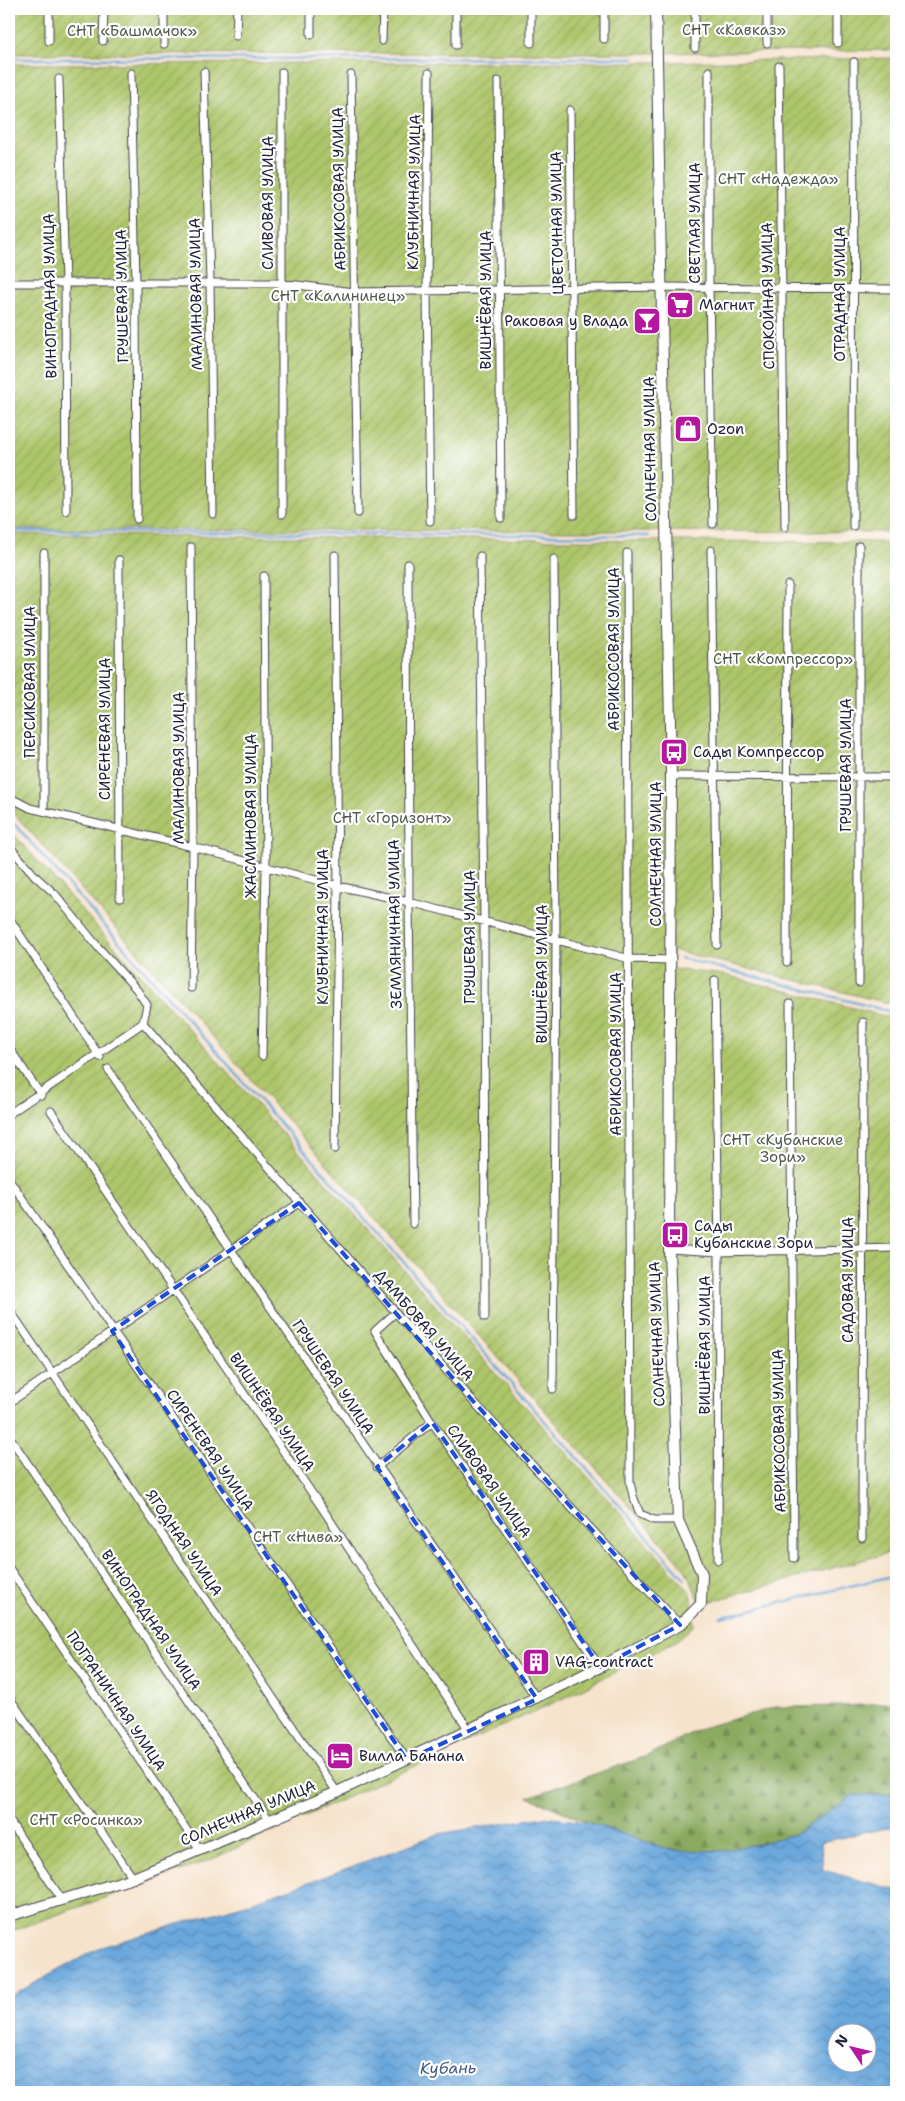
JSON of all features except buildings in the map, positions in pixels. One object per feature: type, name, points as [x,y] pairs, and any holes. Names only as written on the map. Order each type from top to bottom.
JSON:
[{"type":"street","points":[[49,9],[49,41]]},
{"type":"street","points":[[103,41],[104,9]]},
{"type":"street","points":[[164,9],[164,44]]},
{"type":"street","points":[[236,36],[237,9]]},
{"type":"street","points":[[310,35],[311,9]]},
{"type":"street","points":[[382,42],[383,9]]},
{"type":"street","points":[[456,9],[456,45]]},
{"type":"street","points":[[531,9],[531,43]]},
{"type":"street","points":[[604,9],[604,39]]},
{"type":"street","name":"СОЛНЕЧНАЯ УЛИЦА","points":[[9,1916],[133,1878],[201,1851],[337,1792],[600,1667],[680,1625],[700,1604],[702,1574],[678,1520],[669,1249],[671,776],[663,287],[656,9]]},
{"type":"street","points":[[695,9],[695,48]]},
{"type":"street","points":[[767,9],[767,43]]},
{"type":"street","points":[[838,9],[838,42]]},
{"type":"street","name":"ОТРАДНАЯ УЛИЦА","points":[[853,526],[854,62]]},
{"type":"street","name":"СПОКОЙНАЯ УЛИЦА","points":[[779,66],[785,527]]},
{"type":"street","name":"СВЕТЛАЯ УЛИЦА","points":[[709,71],[709,288],[713,524]]},
{"type":"street","name":"МАЛИНОВАЯ УЛИЦА","points":[[204,72],[210,282],[213,514]]},
{"type":"street","name":"СЛИВОВАЯ УЛИЦА","points":[[282,72],[282,514]]},
{"type":"street","name":"ГРУШЕВАЯ УЛИЦА","points":[[131,73],[136,282],[137,519]]},
{"type":"street","name":"КЛУБНИЧНАЯ УЛИЦА","points":[[429,73],[427,292],[430,520]]},
{"type":"street","name":"АБРИКОСОВАЯ УЛИЦА","points":[[350,75],[358,513]]},
{"type":"street","name":"ВИНОГРАДНАЯ УЛИЦА","points":[[59,79],[65,282],[66,512]]},
{"type":"street","name":"ВИШНЁВАЯ УЛИЦА","points":[[498,81],[501,518]]},
{"type":"street","name":"ЦВЕТОЧНАЯ УЛИЦА","points":[[570,110],[574,515]]},
{"type":"street","points":[[9,283],[210,282],[281,284],[354,292],[663,287],[896,289]]},
{"type":"street","name":"ГРУШЕВАЯ УЛИЦА","points":[[859,546],[859,984]]},
{"type":"street","name":"МАЛИНОВАЯ УЛИЦА","points":[[191,547],[193,847],[191,988]]},
{"type":"street","points":[[711,550],[717,945]]},
{"type":"street","name":"ПЕРСИКОВАЯ УЛИЦА","points":[[44,553],[44,811]]},
{"type":"street","name":"АБРИКОСОВАЯ УЛИЦА","points":[[627,553],[630,959],[630,1482],[640,1514],[654,1520],[678,1520]]},
{"type":"street","name":"КЛУБНИЧНАЯ УЛИЦА","points":[[335,555],[338,886],[335,1149]]},
{"type":"street","name":"ГРУШЕВАЯ УЛИЦА","points":[[480,556],[484,921],[485,1317]]},
{"type":"street","name":"ВИШНЁВАЯ УЛИЦА","points":[[553,1389],[556,939],[554,558]]},
{"type":"street","name":"СИРЕНЕВАЯ УЛИЦА","points":[[119,560],[120,898]]},
{"type":"street","name":"ЗЕМЛЯНИЧНАЯ УЛИЦА","points":[[408,564],[408,902],[413,1224]]},
{"type":"street","name":"ЖАСМИНОВАЯ УЛИЦА","points":[[262,1056],[266,868],[264,576]]},
{"type":"street","points":[[787,962],[788,585]]},
{"type":"street","points":[[671,776],[896,777]]},
{"type":"street","points":[[9,797],[30,808],[193,847],[266,868],[630,959],[671,960]]},
{"type":"street","points":[[9,846],[36,878],[55,894],[98,947],[137,990],[147,1005],[143,1023],[99,1056],[9,1114]]},
{"type":"street","points":[[9,918],[99,1056]]},
{"type":"street","name":"ВИШНЁВАЯ УЛИЦА","points":[[716,980],[719,1252],[718,1560]]},
{"type":"street","name":"АБРИКОСОВАЯ УЛИЦА","points":[[790,1004],[794,1558]]},
{"type":"street","name":"САДОВАЯ УЛИЦА","points":[[862,1538],[863,1022]]},
{"type":"street","name":"ДАМБОВАЯ УЛИЦА","points":[[143,1023],[473,1401],[680,1625]]},
{"type":"street","points":[[9,1048],[40,1095]]},
{"type":"street","name":"ГРУШЕВАЯ УЛИЦА","points":[[108,1070],[536,1699]]},
{"type":"street","name":"ВИШНЁВАЯ УЛИЦА","points":[[52,1111],[320,1505],[469,1730]]},
{"type":"street","name":"СИРЕНЕВАЯ УЛИЦА","points":[[9,1179],[406,1760]]},
{"type":"street","points":[[9,1403],[299,1203]]},
{"type":"street","points":[[669,1249],[719,1252],[896,1248]]},
{"type":"street","name":"ЯГОДНАЯ УЛИЦА","points":[[9,1309],[337,1792]]},
{"type":"street","name":"СЛИВОВАЯ УЛИЦА","points":[[395,1313],[375,1331],[432,1422],[600,1667]]},
{"type":"street","points":[[377,1466],[432,1422]]},
{"type":"street","name":"ВИНОГРАДНАЯ УЛИЦА","points":[[9,1436],[270,1821]]},
{"type":"street","name":"ПОГРАНИЧНАЯ УЛИЦА","points":[[9,1568],[201,1851]]},
{"type":"street","points":[[9,1697],[133,1878]]},
{"type":"street","points":[[9,1820],[62,1900]]},
{"type":"highlighted area","points":[[299,1203],[473,1401],[680,1625],[600,1667],[432,1422],[377,1467],[537,1699],[407,1760],[112,1331]]},
{"type":"green space","name":"СНТ «Башмачок»","points":[[9,9],[896,9],[896,50],[657,53],[9,54]]},
{"type":"green space","name":"СНТ «Калининец»","points":[[896,58],[896,532],[9,529],[9,64],[658,62]]},
{"type":"green space","name":"СНТ «Горизонт»","points":[[9,534],[896,542],[896,1005],[672,950],[672,969],[725,975],[896,1019],[896,1551],[701,1604],[685,1569],[9,808]]},
{"type":"green space","name":"СНТ «Нива»","points":[[9,829],[269,1118],[691,1593],[694,1625],[676,1641],[566,1697],[208,1861],[9,1932]]},
{"type":"green space","points":[[896,1702],[896,1795],[853,1795],[795,1834],[757,1844],[722,1851],[670,1850],[587,1822],[528,1797],[647,1756],[701,1728],[776,1707],[847,1706]]},
{"type":"water","name":"Кубань","points":[[853,1795],[896,1795],[896,1826],[821,1842],[823,1870],[896,1890],[896,2092],[9,2092],[9,1997],[99,1948],[245,1904],[438,1834],[544,1817],[587,1822],[670,1850],[722,1851],[795,1834]]},
{"type":"waterway","points":[[9,59],[634,58]]},
{"type":"waterway","points":[[9,531],[649,536]]},
{"type":"waterway","points":[[9,818],[685,1579]]},
{"type":"waterway","points":[[681,958],[896,1013]]},
{"type":"waterway","points":[[721,1617],[896,1575]]},
{"type":"place","name":"Магнит","points":[[680,305]]},
{"type":"place","name":"Раковая у Влада","points":[[647,321]]},
{"type":"place","name":"Ozon","points":[[688,429]]},
{"type":"place","name":"Сады Компрессор","points":[[674,752]]},
{"type":"place","name":"Сады Кубанские Зори","points":[[675,1235]]},
{"type":"place","name":"VAG-contract","points":[[536,1662]]},
{"type":"place","name":"Вилла Банана","points":[[340,1756]]},
{"type":"park label","name":"СНТ «Кавказ»","points":[[734,30]]},
{"type":"park label","name":"СНТ «Надежда»","points":[[778,179]]},
{"type":"park label","name":"СНТ «Компрессор»","points":[[783,659]]},
{"type":"park label","name":"СНТ «Кубанские Зори»","points":[[783,1148]]},
{"type":"park label","name":"СНТ «Росинка»","points":[[86,1820]]}]
